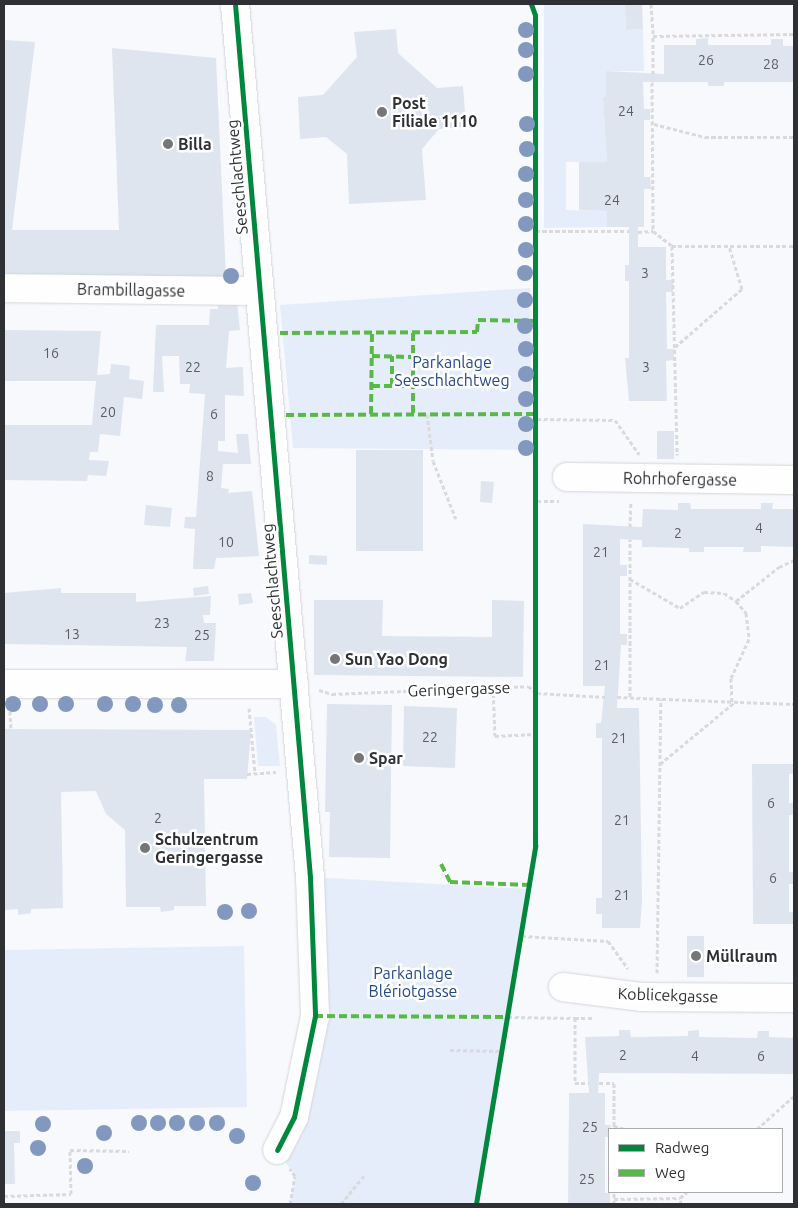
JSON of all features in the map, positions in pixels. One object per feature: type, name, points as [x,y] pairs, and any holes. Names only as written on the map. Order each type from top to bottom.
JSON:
[{"type":"street","name":"Seeschlachtweg","points":[[235,4],[259,291],[303,686],[315,1016],[294,1117],[277,1150]]},
{"type":"street","name":"Brambillagasse","points":[[4,288],[259,291]]},
{"type":"street","name":"Rohrhofergasse","points":[[567,477],[794,480]]},
{"type":"street","points":[[4,684],[303,686]]},
{"type":"street","name":"Koblicekgasse","points":[[563,987],[642,997],[794,998]]},
{"type":"path","points":[[651,4],[653,74]]},
{"type":"path","points":[[653,36],[794,34]]},
{"type":"path","points":[[652,82],[654,124],[653,231]]},
{"type":"path","points":[[654,124],[706,137],[794,137]]},
{"type":"path","points":[[536,231],[630,231]]},
{"type":"path","points":[[638,232],[653,231],[672,246],[794,246]]},
{"type":"path","points":[[672,246],[677,463]]},
{"type":"path","points":[[675,347],[742,289],[729,246]]},
{"type":"path","points":[[427,414],[433,461],[456,519]]},
{"type":"path","points":[[537,419],[615,420],[641,456]]},
{"type":"path","points":[[630,527],[631,499]]},
{"type":"path","points":[[630,540],[630,697]]},
{"type":"path","points":[[736,601],[779,567],[794,560]]},
{"type":"path","points":[[630,579],[680,608],[704,592],[724,593],[736,601],[746,613],[749,639],[731,678],[734,702]]},
{"type":"path","points":[[493,687],[495,736],[536,734]]},
{"type":"path","points":[[617,697],[794,704]]},
{"type":"path","points":[[657,982],[661,699]]},
{"type":"path","points":[[660,764],[734,702]]},
{"type":"path","points":[[249,708],[254,774]]},
{"type":"path","points":[[10,711],[11,729]]},
{"type":"path","points":[[247,774],[284,772]]},
{"type":"path","points":[[522,936],[608,941],[633,976]]},
{"type":"path","points":[[508,1017],[575,1018],[575,1083],[589,1083]]},
{"type":"path","points":[[450,1050],[501,1051]]},
{"type":"path","points":[[599,1083],[614,1083],[614,1128]]},
{"type":"path","points":[[758,1128],[794,1096]]},
{"type":"path","points":[[4,1196],[71,1194],[70,1150],[129,1151]]},
{"type":"path","points":[[277,1150],[295,1176],[290,1204]]},
{"type":"path","points":[[341,1204],[365,1174]]},
{"type":"path","points":[[614,1193],[614,1204]]},
{"type":"path","points":[[666,1193],[669,1198]]},
{"type":"path","points":[[614,1199],[680,1198],[686,1193]]},
{"type":"path","points":[[680,1198],[681,1204]]},
{"type":"green space","points":[[625,4],[626,30],[643,29],[644,71],[606,71],[606,97],[603,97],[607,162],[566,162],[566,210],[607,211],[607,227],[544,228],[544,5]]},
{"type":"green space","name":"Parkanlage Seeschlachtweg","points":[[530,288],[532,450],[293,448],[280,305]]},
{"type":"green space","points":[[254,717],[266,717],[276,725],[280,766],[258,766]]},
{"type":"green space","name":"Parkanlage Blériotgasse","points":[[310,877],[530,889],[476,1204],[290,1204],[295,1176],[277,1150],[315,1016]]},
{"type":"green space","points":[[244,946],[247,1107],[4,1111],[4,950]]},
{"type":"building","points":[[625,4],[642,4],[643,29],[626,30]]},
{"type":"building","name":"Post Filiale 1110","points":[[396,29],[398,53],[437,88],[463,86],[466,127],[439,129],[422,149],[426,200],[349,204],[347,154],[326,137],[300,139],[298,97],[323,95],[357,57],[354,32]]},
{"type":"building","points":[[708,38],[708,45],[771,45],[771,39],[783,39],[783,46],[794,46],[794,82],[724,82],[724,86],[708,86],[708,82],[643,82],[644,109],[650,109],[650,120],[644,120],[644,177],[650,177],[651,189],[644,189],[644,227],[638,227],[638,247],[666,247],[666,280],[673,280],[673,292],[666,292],[667,349],[674,349],[674,360],[666,361],[667,401],[629,401],[625,358],[629,358],[629,281],[625,281],[625,265],[629,265],[629,227],[607,227],[607,211],[579,210],[579,162],[607,162],[603,97],[606,97],[606,71],[664,74],[664,45],[696,45],[696,39]]},
{"type":"building","name":"Billa","points":[[4,40],[35,42],[12,230],[119,230],[112,48],[216,58],[226,278],[4,275]]},
{"type":"building","points":[[237,302],[240,330],[229,331],[226,368],[243,367],[244,396],[225,395],[225,441],[218,441],[218,451],[238,453],[236,434],[248,434],[251,464],[223,464],[221,488],[229,489],[228,493],[252,491],[259,556],[216,558],[214,569],[193,569],[195,529],[184,528],[185,517],[196,517],[205,394],[189,393],[190,384],[180,384],[179,356],[162,356],[164,392],[153,392],[156,325],[209,325],[210,309],[218,309],[217,303]]},
{"type":"building","points":[[4,330],[101,331],[97,375],[110,374],[111,364],[130,366],[129,379],[144,381],[142,399],[124,397],[120,436],[100,434],[98,452],[90,452],[89,460],[109,461],[106,476],[88,475],[87,481],[4,480],[4,425],[92,425],[96,381],[4,381]]},
{"type":"building","points":[[657,431],[674,431],[674,459],[657,459]]},
{"type":"building","points":[[356,450],[423,450],[423,551],[356,551]]},
{"type":"building","points":[[481,481],[494,482],[492,503],[480,502]]},
{"type":"building","points":[[678,503],[690,503],[691,509],[761,509],[761,503],[773,503],[772,509],[794,509],[794,547],[761,546],[761,552],[743,552],[744,547],[704,547],[704,552],[689,552],[689,548],[642,547],[642,540],[620,539],[620,565],[627,565],[627,576],[620,576],[620,634],[627,634],[627,645],[621,645],[617,708],[639,708],[642,899],[640,928],[602,928],[602,914],[596,914],[596,898],[602,898],[602,738],[596,738],[596,723],[601,723],[605,686],[583,686],[583,524],[642,527],[643,509],[678,510]]},
{"type":"building","points":[[146,505],[172,508],[170,527],[144,525]]},
{"type":"building","points":[[309,555],[327,556],[327,565],[309,564]]},
{"type":"building","points":[[208,586],[209,594],[194,596],[193,588]]},
{"type":"building","points":[[61,588],[61,593],[136,593],[136,602],[211,596],[210,615],[203,615],[204,623],[216,623],[214,661],[185,661],[187,647],[4,644],[4,593]]},
{"type":"building","points":[[251,593],[253,603],[239,605],[238,594]]},
{"type":"building","points":[[314,600],[383,600],[382,636],[492,637],[492,600],[524,601],[523,677],[314,675]]},
{"type":"building","name":"Spar","points":[[327,704],[392,705],[390,858],[329,857],[330,812],[325,812]]},
{"type":"building","points":[[404,706],[457,708],[455,768],[403,766]]},
{"type":"building","name":"Schulzentrum Geringergasse","points":[[4,729],[251,730],[247,779],[204,779],[206,906],[174,906],[174,910],[161,912],[160,907],[126,907],[125,830],[106,814],[96,791],[61,792],[63,908],[31,909],[31,913],[18,915],[18,909],[4,910]]},
{"type":"building","points":[[752,764],[794,764],[794,774],[789,774],[789,803],[794,803],[794,815],[789,815],[789,872],[794,872],[794,884],[789,884],[789,912],[794,912],[794,924],[753,924]]},
{"type":"building","name":"Müllraum","points":[[687,936],[704,936],[704,977],[687,977]]},
{"type":"building","points":[[619,1030],[630,1030],[631,1037],[688,1036],[688,1031],[699,1030],[699,1037],[757,1038],[758,1031],[769,1031],[769,1037],[794,1038],[794,1074],[599,1073],[598,1093],[605,1093],[605,1125],[611,1125],[610,1128],[608,1128],[608,1137],[605,1137],[605,1193],[610,1193],[610,1204],[568,1204],[569,1093],[589,1093],[585,1037],[619,1036]]},
{"type":"building","points":[[4,1131],[20,1131],[20,1143],[14,1143],[15,1184],[4,1184]]},
{"type":"marked path","points":[[280,333],[477,332],[478,320],[537,321]]},
{"type":"marked path","points":[[371,414],[372,332]]},
{"type":"marked path","points":[[413,332],[413,413]]},
{"type":"marked path","points":[[372,356],[412,357]]},
{"type":"marked path","points":[[392,356],[392,386]]},
{"type":"marked path","points":[[372,386],[412,386]]},
{"type":"marked path","points":[[286,415],[537,414]]},
{"type":"marked path","points":[[441,864],[450,882],[531,885]]},
{"type":"marked path","points":[[315,1016],[508,1017]]},
{"type":"cycle path","points":[[235,4],[310,877],[315,1016],[294,1117],[277,1150]]},
{"type":"cycle path","points":[[476,1204],[535,846],[535,15],[531,4]]},
{"type":"place","name":"Post Filiale 1110","points":[[382,112]]},
{"type":"place","name":"Billa","points":[[168,144]]},
{"type":"place","name":"Sun Yao Dong","points":[[335,659]]},
{"type":"place","name":"Spar","points":[[359,758]]},
{"type":"place","name":"Schulzentrum Geringergasse","points":[[145,848]]},
{"type":"place","name":"Müllraum","points":[[696,956]]}]
